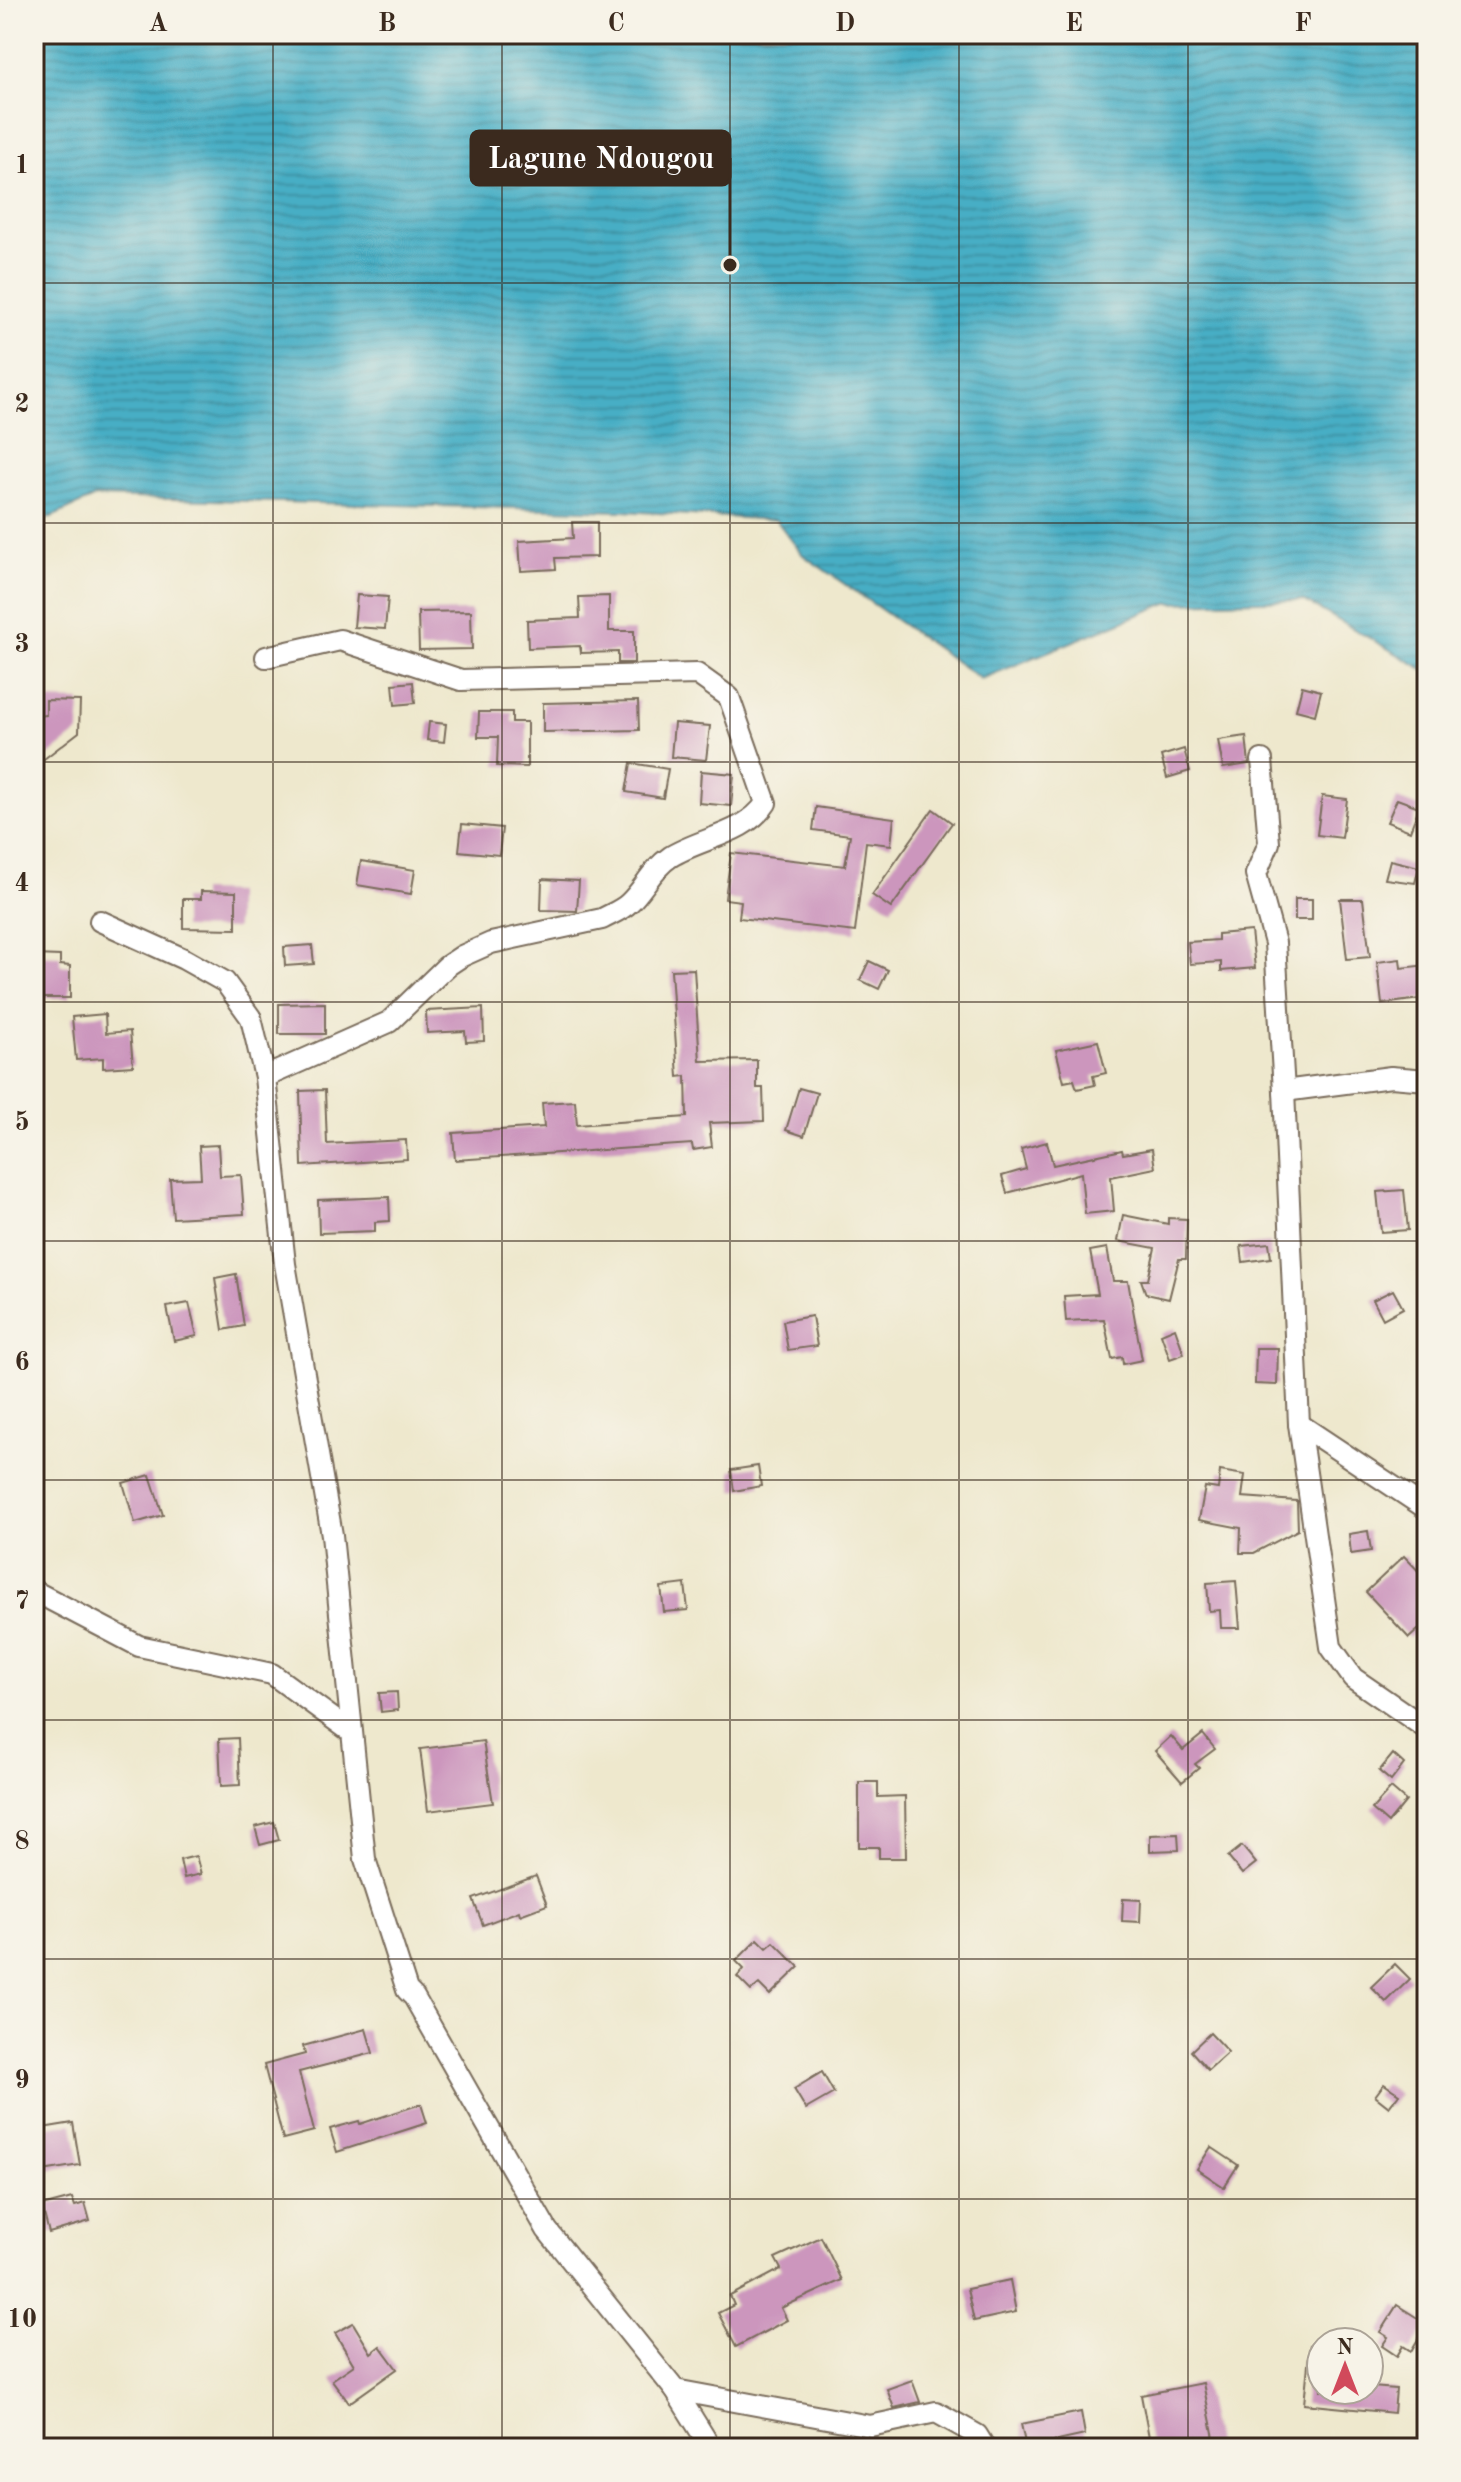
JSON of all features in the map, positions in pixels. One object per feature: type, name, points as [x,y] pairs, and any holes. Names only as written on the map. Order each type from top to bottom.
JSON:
[{"type":"street","points":[[265,1077],[389,1022],[447,966],[462,956],[491,943],[602,919],[617,911],[629,903],[659,866],[673,855],[756,817],[766,803],[729,697],[697,674],[461,680],[340,640],[266,657]]},
{"type":"street","points":[[1262,760],[1269,843],[1256,874],[1275,943],[1299,1424],[1331,1647],[1353,1678],[1427,1729]]},
{"type":"street","points":[[100,921],[184,959],[225,982],[251,1018],[265,1077],[285,1264],[332,1535],[365,1859],[407,1990],[414,1997],[547,2230],[675,2390],[711,2448]]},
{"type":"street","points":[[1284,1091],[1391,1077],[1427,1080]]},
{"type":"street","points":[[1299,1424],[1427,1509]]},
{"type":"street","points":[[34,1591],[139,1646],[272,1674],[350,1731]]},
{"type":"street","points":[[675,2390],[870,2426],[936,2412],[977,2435],[985,2448]]},
{"type":"water","points":[[34,34],[1427,34],[1427,671],[1303,600],[1167,603],[981,679],[803,555],[776,520],[624,511],[95,497],[34,525]]},
{"type":"building","points":[[572,522],[597,522],[597,557],[555,558],[556,569],[521,571],[519,541],[573,538]]},
{"type":"building","points":[[357,595],[388,597],[385,629],[354,627]]},
{"type":"building","points":[[609,596],[609,631],[634,631],[634,663],[618,663],[618,652],[581,653],[580,646],[528,648],[527,620],[580,618],[579,597]]},
{"type":"building","points":[[471,611],[472,649],[419,650],[418,612]]},
{"type":"building","points":[[413,682],[415,703],[395,705],[393,684]]},
{"type":"building","points":[[1302,686],[1321,691],[1315,715],[1296,710]]},
{"type":"building","points":[[46,700],[80,701],[79,732],[44,759],[34,758],[34,716],[46,715]]},
{"type":"building","points":[[638,701],[639,730],[543,732],[543,703]]},
{"type":"building","points":[[479,712],[512,712],[512,722],[527,722],[527,767],[497,766],[498,737],[478,737]]},
{"type":"building","points":[[429,722],[446,724],[444,742],[427,740]]},
{"type":"building","points":[[674,723],[710,726],[706,760],[671,757]]},
{"type":"building","points":[[1246,736],[1249,764],[1223,768],[1218,740]]},
{"type":"building","points":[[1184,749],[1190,771],[1167,778],[1161,756]]},
{"type":"building","points":[[631,763],[668,769],[663,798],[626,792]]},
{"type":"building","points":[[701,771],[734,774],[731,806],[699,803]]},
{"type":"building","points":[[1322,796],[1347,799],[1342,838],[1317,835]]},
{"type":"building","points":[[1397,799],[1419,807],[1410,831],[1387,822]]},
{"type":"building","points":[[816,807],[894,818],[891,845],[866,842],[855,932],[739,918],[741,901],[725,899],[731,853],[845,866],[850,835],[813,830]]},
{"type":"building","points":[[933,809],[952,823],[891,908],[872,895]]},
{"type":"building","points":[[462,824],[502,828],[499,855],[459,851]]},
{"type":"building","points":[[1390,860],[1419,867],[1415,883],[1385,879]]},
{"type":"building","points":[[361,861],[415,870],[411,894],[357,885]]},
{"type":"building","points":[[542,879],[579,881],[577,911],[541,910]]},
{"type":"building","points":[[201,891],[236,892],[236,929],[183,928],[183,899],[201,899]]},
{"type":"building","points":[[1295,899],[1312,899],[1312,920],[1295,920]]},
{"type":"building","points":[[1340,899],[1363,899],[1370,957],[1347,959]]},
{"type":"building","points":[[1251,931],[1255,968],[1221,971],[1221,962],[1190,964],[1188,942],[1218,940],[1218,934]]},
{"type":"building","points":[[312,945],[314,964],[285,966],[284,947]]},
{"type":"building","points":[[34,955],[60,956],[60,965],[70,966],[70,998],[34,998]]},
{"type":"building","points":[[1400,959],[1401,968],[1427,965],[1427,998],[1382,1004],[1377,962]]},
{"type":"building","points":[[869,961],[888,970],[879,989],[860,980]]},
{"type":"building","points":[[694,969],[700,1061],[757,1060],[757,1088],[763,1088],[764,1121],[709,1123],[712,1147],[693,1150],[692,1144],[455,1160],[453,1133],[544,1127],[542,1103],[575,1101],[577,1125],[687,1117],[686,1076],[678,1077],[671,970]]},
{"type":"building","points":[[325,1003],[325,1034],[279,1034],[279,1004]]},
{"type":"building","points":[[483,1008],[484,1041],[466,1042],[465,1031],[427,1033],[426,1011]]},
{"type":"building","points":[[105,1014],[106,1033],[130,1031],[133,1066],[103,1068],[103,1058],[76,1060],[72,1017]]},
{"type":"building","points":[[1098,1041],[1106,1073],[1093,1076],[1095,1085],[1077,1089],[1074,1080],[1064,1082],[1056,1050]]},
{"type":"building","points":[[799,1088],[817,1093],[804,1136],[786,1130]]},
{"type":"building","points":[[325,1090],[327,1144],[406,1140],[407,1159],[302,1166],[300,1091]]},
{"type":"building","points":[[1047,1142],[1053,1165],[1122,1150],[1123,1154],[1152,1149],[1155,1168],[1111,1177],[1114,1211],[1085,1214],[1081,1173],[1007,1193],[1002,1176],[1026,1169],[1021,1149]]},
{"type":"building","points":[[218,1145],[220,1176],[241,1175],[244,1214],[173,1218],[170,1179],[201,1178],[199,1146]]},
{"type":"building","points":[[1404,1190],[1408,1230],[1381,1232],[1377,1192]]},
{"type":"building","points":[[389,1197],[390,1221],[375,1222],[375,1231],[319,1233],[318,1200]]},
{"type":"building","points":[[1123,1215],[1168,1224],[1168,1218],[1187,1219],[1186,1259],[1179,1259],[1169,1299],[1146,1294],[1141,1280],[1148,1280],[1155,1248],[1118,1241]]},
{"type":"building","points":[[1269,1243],[1271,1258],[1243,1262],[1241,1246]]},
{"type":"building","points":[[1107,1248],[1113,1281],[1128,1281],[1142,1360],[1123,1364],[1122,1357],[1112,1359],[1104,1319],[1066,1321],[1064,1296],[1098,1294],[1090,1251]]},
{"type":"building","points":[[236,1274],[244,1326],[223,1330],[215,1278]]},
{"type":"building","points":[[1393,1290],[1403,1308],[1383,1319],[1373,1300]]},
{"type":"building","points":[[189,1303],[197,1336],[174,1341],[167,1307]]},
{"type":"building","points":[[812,1316],[817,1346],[788,1350],[783,1321]]},
{"type":"building","points":[[1175,1328],[1184,1354],[1170,1359],[1161,1334]]},
{"type":"building","points":[[1256,1348],[1278,1348],[1277,1385],[1255,1384]]},
{"type":"building","points":[[758,1466],[761,1486],[734,1491],[731,1470]]},
{"type":"building","points":[[1220,1471],[1245,1475],[1242,1497],[1297,1501],[1298,1530],[1254,1553],[1240,1553],[1241,1528],[1199,1520],[1205,1487],[1218,1489]]},
{"type":"building","points":[[150,1475],[163,1515],[135,1523],[123,1483]]},
{"type":"building","points":[[1368,1531],[1371,1551],[1351,1554],[1349,1534]]},
{"type":"building","points":[[1404,1556],[1427,1580],[1427,1622],[1409,1638],[1366,1592]]},
{"type":"building","points":[[1236,1581],[1240,1628],[1221,1628],[1220,1610],[1209,1611],[1207,1583]]},
{"type":"building","points":[[685,1584],[688,1610],[664,1612],[661,1587]]},
{"type":"building","points":[[397,1692],[398,1710],[381,1712],[379,1693]]},
{"type":"building","points":[[1203,1734],[1215,1749],[1195,1764],[1199,1768],[1182,1782],[1155,1751],[1171,1736],[1183,1750]]},
{"type":"building","points":[[238,1738],[240,1785],[221,1786],[219,1739]]},
{"type":"building","points":[[483,1741],[493,1803],[428,1811],[420,1749]]},
{"type":"building","points":[[1393,1754],[1404,1764],[1391,1781],[1379,1771]]},
{"type":"building","points":[[859,1782],[878,1782],[878,1797],[905,1796],[906,1858],[879,1858],[879,1847],[859,1847]]},
{"type":"building","points":[[1391,1788],[1406,1801],[1388,1823],[1372,1809]]},
{"type":"building","points":[[274,1822],[279,1840],[260,1845],[255,1827]]},
{"type":"building","points":[[1178,1834],[1179,1850],[1150,1851],[1150,1835]]},
{"type":"building","points":[[1242,1846],[1256,1863],[1242,1874],[1228,1857]]},
{"type":"building","points":[[196,1856],[201,1874],[184,1878],[180,1860]]},
{"type":"building","points":[[536,1876],[547,1905],[520,1915],[519,1911],[483,1925],[473,1899]]},
{"type":"building","points":[[1123,1899],[1141,1900],[1140,1922],[1122,1921]]},
{"type":"building","points":[[758,1939],[767,1948],[774,1942],[799,1967],[770,1995],[759,1984],[751,1991],[737,1977],[744,1969],[736,1961]]},
{"type":"building","points":[[1395,1964],[1410,1979],[1386,2002],[1371,1987]]},
{"type":"building","points":[[366,2029],[373,2053],[299,2072],[314,2131],[283,2139],[264,2065],[305,2054],[303,2046]]},
{"type":"building","points":[[1210,2033],[1228,2052],[1208,2070],[1191,2051]]},
{"type":"building","points":[[822,2072],[834,2093],[806,2109],[794,2089]]},
{"type":"building","points":[[1384,2084],[1399,2094],[1389,2107],[1375,2096]]},
{"type":"building","points":[[421,2104],[427,2123],[337,2152],[330,2129],[359,2121],[360,2124]]},
{"type":"building","points":[[73,2123],[80,2165],[42,2171],[36,2129]]},
{"type":"building","points":[[1211,2147],[1238,2165],[1224,2187],[1197,2169]]},
{"type":"building","points":[[72,2198],[75,2206],[85,2203],[90,2221],[49,2233],[42,2206]]},
{"type":"building","points":[[821,2237],[842,2280],[781,2308],[787,2320],[736,2347],[718,2313],[734,2305],[730,2296],[781,2269],[775,2258]]},
{"type":"building","points":[[1010,2280],[1016,2312],[974,2321],[967,2289]]},
{"type":"building","points":[[1397,2305],[1427,2324],[1411,2351],[1403,2346],[1397,2356],[1385,2348],[1388,2337],[1384,2326]]},
{"type":"building","points":[[353,2323],[371,2353],[380,2346],[397,2369],[349,2403],[332,2380],[354,2365],[335,2333]]},
{"type":"building","points":[[912,2380],[920,2402],[894,2408],[887,2389]]},
{"type":"building","points":[[1203,2383],[1216,2448],[1151,2448],[1141,2395]]},
{"type":"building","points":[[1385,2388],[1396,2389],[1394,2413],[1324,2406],[1385,2406]]},
{"type":"building","points":[[1081,2412],[1085,2435],[1026,2448],[1021,2424]]},
{"type":"place","name":"Lagune Ndougou","points":[[730,265]]}]
